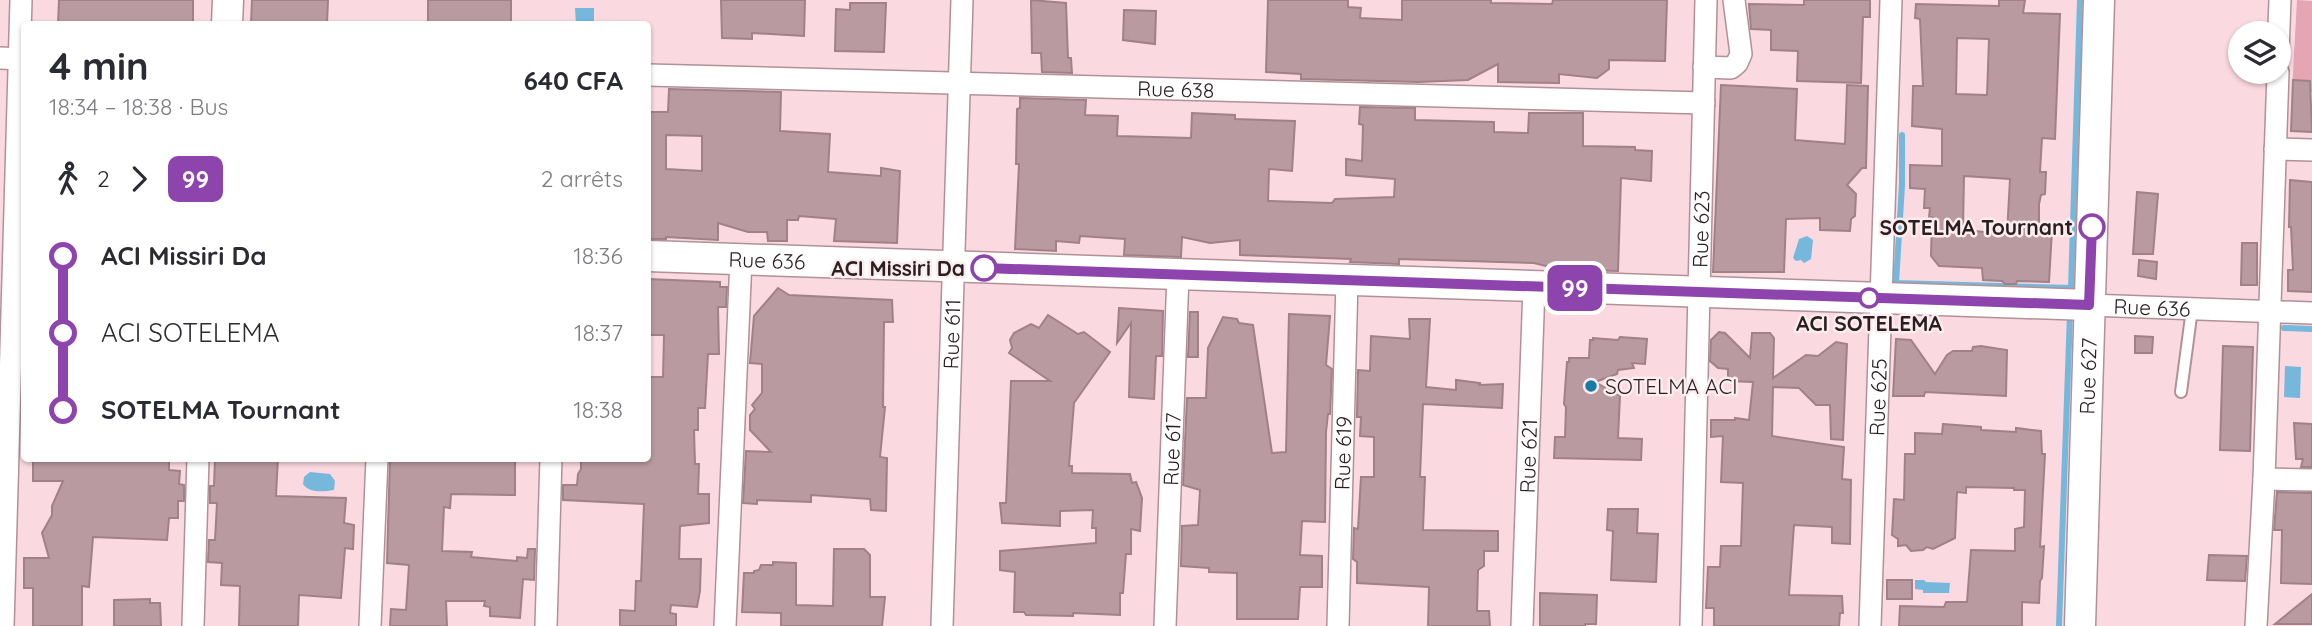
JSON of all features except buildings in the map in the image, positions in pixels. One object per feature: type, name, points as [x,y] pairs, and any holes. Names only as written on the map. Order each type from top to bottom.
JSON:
[{"type":"street","points":[[3,626],[15,59],[21,0]]},
{"type":"street","points":[[227,21],[228,0]]},
{"type":"street","name":"Rue 611","points":[[942,626],[962,0]]},
{"type":"street","name":"Rue 623","points":[[1691,626],[1706,0]]},
{"type":"street","points":[[1704,68],[1731,68],[1741,54],[1734,0]]},
{"type":"street","name":"Rue 625","points":[[1870,626],[1891,0]]},
{"type":"street","name":"Rue 627","points":[[2080,626],[2099,0]]},
{"type":"street","points":[[2279,21],[2280,0]]},
{"type":"street","name":"Rue 638","points":[[651,75],[1704,103]]},
{"type":"street","points":[[2256,626],[2264,479],[2278,84]]},
{"type":"street","points":[[2275,149],[2312,150]]},
{"type":"street","name":"Rue 636","points":[[651,256],[2312,313]]},
{"type":"street","points":[[725,626],[741,259]]},
{"type":"street","name":"Rue 617","points":[[1165,626],[1178,274]]},
{"type":"street","name":"Rue 619","points":[[1338,626],[1348,280]]},
{"type":"street","name":"Rue 621","points":[[1521,626],[1534,286]]},
{"type":"street","points":[[193,626],[198,462]]},
{"type":"street","points":[[370,626],[377,462]]},
{"type":"street","points":[[546,626],[551,462]]},
{"type":"street","points":[[2264,479],[2312,480]]},
{"type":"lane","points":[[2181,392],[2192,309]]},
{"type":"shaded area","points":[[2297,0],[2312,1],[2312,92],[2292,92]]},
{"type":"water","points":[[575,8],[594,8],[594,21],[576,21]]},
{"type":"water","points":[[1807,236],[1813,240],[1811,259],[1804,263],[1801,260],[1796,261],[1793,258],[1799,239]]},
{"type":"water","points":[[2285,366],[2301,367],[2300,398],[2284,397]]},
{"type":"water","points":[[310,472],[330,474],[335,481],[334,490],[316,491],[306,487],[303,484],[304,477]]},
{"type":"water","points":[[1915,580],[1950,583],[1949,593],[1923,593],[1923,590],[1915,589]]},
{"type":"waterway","points":[[2071,288],[2080,0]]},
{"type":"waterway","points":[[1902,135],[1896,283],[2071,288],[2071,295]]},
{"type":"waterway","points":[[2059,626],[2070,313]]},
{"type":"waterway","points":[[2284,328],[2312,329]]},
{"type":"bus line","name":"99","points":[[984,268],[2089,305],[2092,227]]},
{"type":"place","name":"SOTELMA Tournant","points":[[2092,227]]},
{"type":"place","name":"ACI Missiri Da","points":[[984,268]]},
{"type":"place","name":"ACI SOTELEMA","points":[[1869,298]]},
{"type":"place","name":"SOTELMA ACI","points":[[1591,386]]}]
